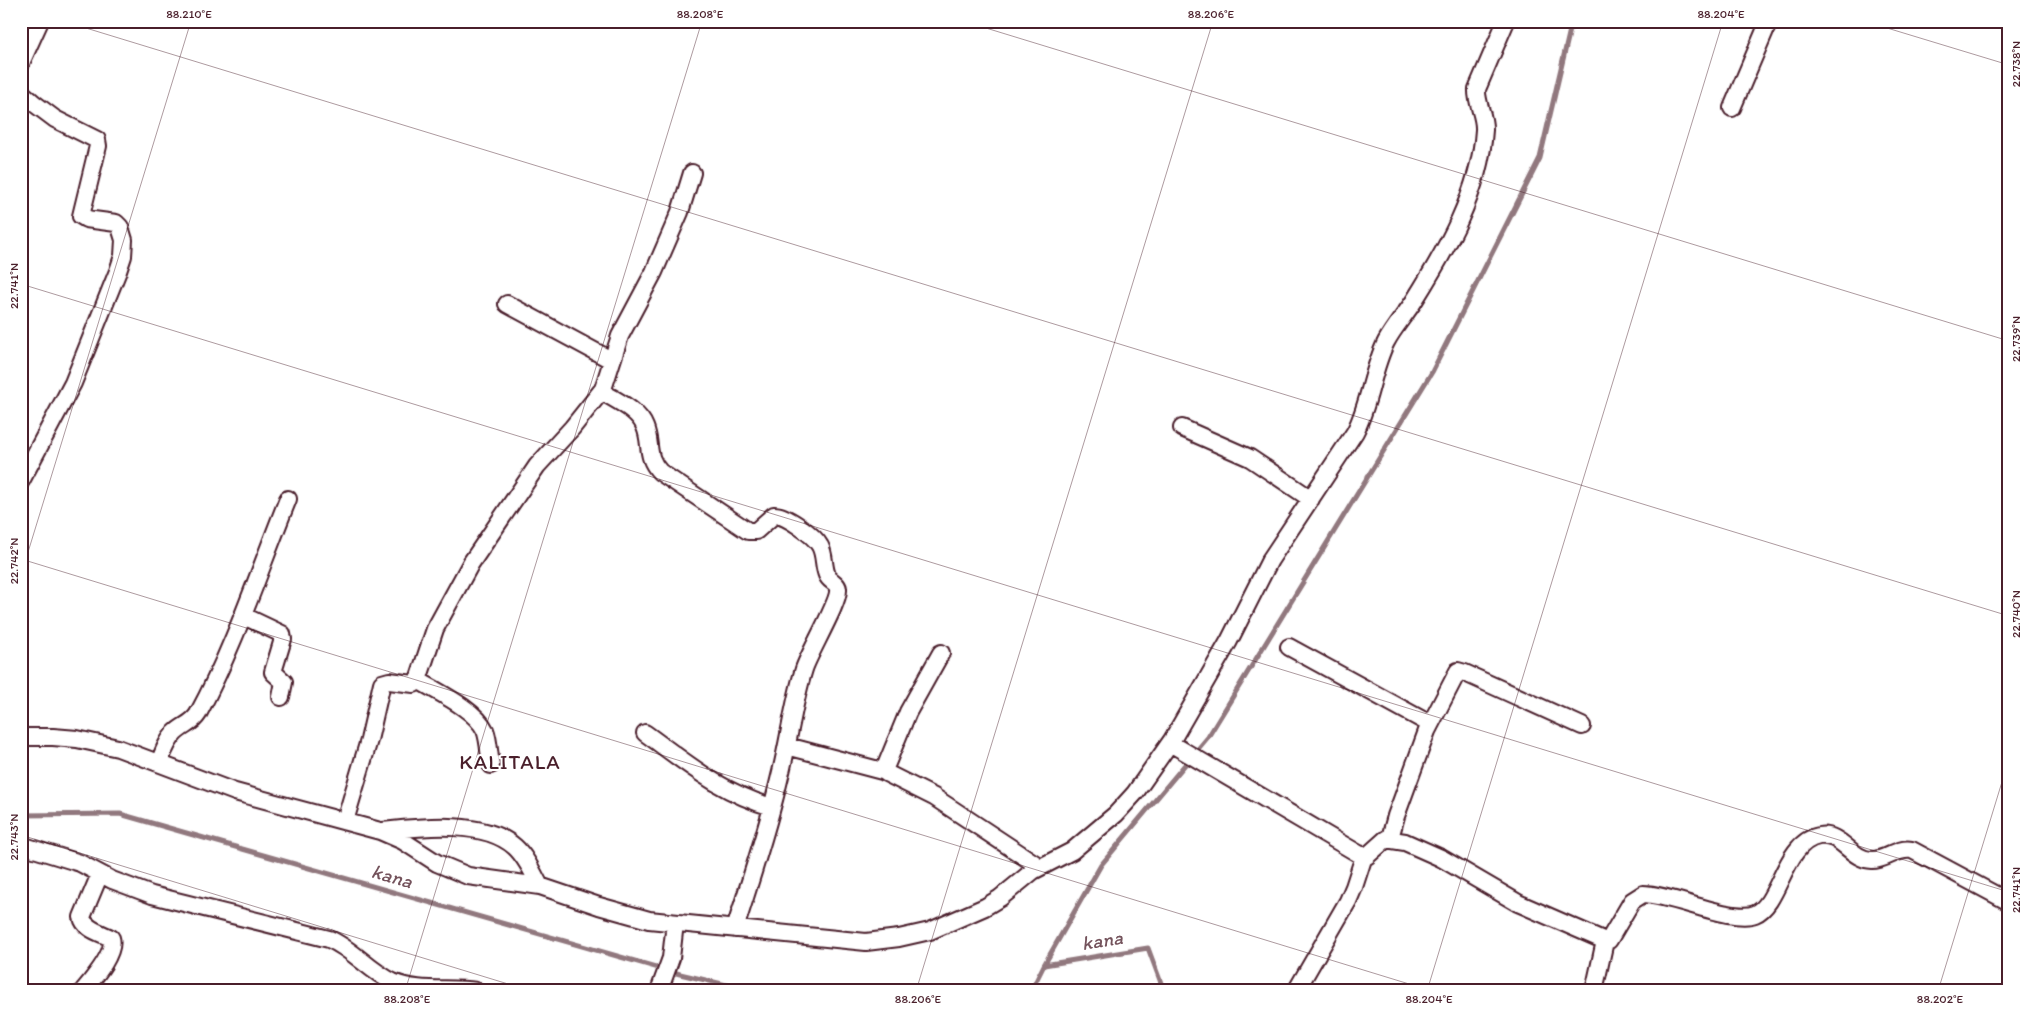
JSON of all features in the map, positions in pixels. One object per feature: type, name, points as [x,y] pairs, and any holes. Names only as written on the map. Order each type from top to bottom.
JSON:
[{"type":"street","points":[[21,63],[40,21]]},
{"type":"street","points":[[21,737],[53,737],[95,742],[118,748],[235,792],[380,831],[403,841],[437,863],[468,876],[540,886],[634,916],[676,923],[866,942],[899,938],[930,931],[972,914],[1000,898],[1027,875],[1072,851],[1116,814],[1135,793],[1170,743],[1229,641],[1270,560],[1355,432],[1365,409],[1385,343],[1420,291],[1454,230],[1477,168],[1484,129],[1477,89],[1506,21]]},
{"type":"street","points":[[1732,108],[1769,21]]},
{"type":"street","points":[[21,92],[55,119],[97,140],[98,146],[81,216],[86,219],[116,223],[122,231],[124,248],[118,271],[77,374],[21,481]]},
{"type":"street","points":[[345,821],[369,740],[381,685],[385,681],[414,684],[418,680],[435,629],[471,563],[537,466],[572,428],[603,389],[628,319],[654,272],[680,212],[692,173]]},
{"type":"street","points":[[508,304],[612,360]]},
{"type":"street","points":[[603,389],[606,394],[634,413],[642,421],[647,432],[652,464],[671,481],[748,531],[756,531],[774,515],[779,515],[792,522],[813,538],[820,546],[827,576],[839,590],[836,601],[807,659],[798,692],[788,746],[772,807],[735,929]]},
{"type":"street","points":[[1182,428],[1250,458],[1311,499]]},
{"type":"street","points":[[159,763],[175,732],[189,725],[197,716],[244,616],[288,499]]},
{"type":"street","points":[[244,616],[282,634],[283,639],[273,672],[284,682],[281,697]]},
{"type":"street","points":[[1289,648],[1430,724]]},
{"type":"street","points":[[886,772],[885,768],[908,712],[941,653]]},
{"type":"street","points":[[1390,838],[1396,816],[1430,724],[1457,672],[1461,671],[1582,726]]},
{"type":"street","points":[[418,680],[452,700],[480,723],[485,730],[491,765]]},
{"type":"street","points":[[645,733],[717,784],[743,797],[772,807]]},
{"type":"street","points":[[1170,743],[1364,856]]},
{"type":"street","points":[[788,746],[886,772],[888,775],[934,797],[1040,867]]},
{"type":"street","points":[[380,831],[436,827],[472,829],[492,833],[515,847],[540,886]]},
{"type":"street","points":[[1296,991],[1348,901],[1364,856],[1390,838],[1405,842],[1441,858],[1518,903],[1605,940],[1609,940],[1613,936],[1634,898],[1643,894],[1732,914],[1755,914],[1766,905],[1794,854],[1807,841],[1817,836],[1829,836],[1836,839],[1866,860],[1878,860],[1903,849],[1912,850],[2009,902]]},
{"type":"street","points":[[21,844],[80,863],[112,880],[160,897],[329,939],[348,950],[381,975],[404,986],[422,989],[455,988],[476,991]]},
{"type":"street","points":[[83,991],[102,965],[112,944],[111,938],[88,926],[82,917],[100,874]]},
{"type":"street","points":[[659,991],[668,968],[676,923]]},
{"type":"street","points":[[1594,991],[1605,940]]},
{"type":"waterway","points":[[1044,965],[1101,865],[1208,737],[1432,372],[1540,158],[1572,21]]},
{"type":"waterway","name":"kana","points":[[21,815],[120,814],[680,974],[752,991]]},
{"type":"waterway","name":"kana","points":[[1031,991],[1044,965],[1148,948],[1164,991]]},
{"type":"district","name":"KALITALA","points":[[510,761]]}]
